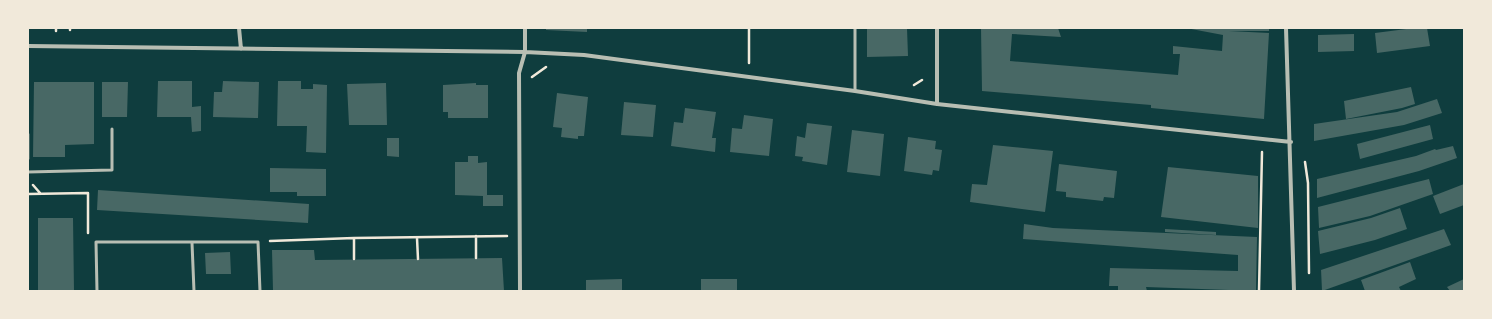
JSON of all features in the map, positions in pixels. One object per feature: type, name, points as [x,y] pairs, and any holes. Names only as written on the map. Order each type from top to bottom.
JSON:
[{"type":"street","points":[[239,28],[241,49]]},
{"type":"street","points":[[520,291],[519,72],[525,52],[525,28]]},
{"type":"street","points":[[937,28],[938,104]]},
{"type":"street","points":[[1286,28],[1291,142],[1294,291]]},
{"type":"street","points":[[28,46],[525,52],[584,55],[855,91],[938,104],[1291,142]]},
{"type":"lane","points":[[855,28],[855,91]]},
{"type":"lane","points":[[28,172],[112,170],[112,129]]},
{"type":"lane","points":[[96,291],[96,242],[258,242],[260,291]]},
{"type":"lane","points":[[192,243],[194,291]]},
{"type":"path","points":[[749,28],[749,63]]},
{"type":"path","points":[[532,81],[532,76],[544,67],[552,67]]},
{"type":"path","points":[[908,86],[922,82],[925,75]]},
{"type":"path","points":[[28,134],[28,172]]},
{"type":"path","points":[[1259,291],[1262,149]]},
{"type":"path","points":[[28,181],[41,193]]},
{"type":"path","points":[[28,194],[88,193],[88,236]]},
{"type":"path","points":[[476,236],[476,258]]},
{"type":"path","points":[[258,242],[354,238],[520,236]]},
{"type":"path","points":[[354,238],[354,260]]},
{"type":"path","points":[[417,238],[418,259]]},
{"type":"building","points":[[546,28],[587,28],[587,32],[546,30]]},
{"type":"building","points":[[867,28],[907,28],[908,56],[867,57]]},
{"type":"building","points":[[981,28],[1058,28],[1061,37],[1012,34],[1010,61],[1178,75],[1180,54],[1173,54],[1173,46],[1222,51],[1223,35],[1186,28],[1269,28],[1269,31],[1229,31],[1269,33],[1264,119],[1151,108],[1151,105],[982,91]]},
{"type":"building","points":[[1414,28],[1427,28],[1430,46],[1377,53],[1375,33]]},
{"type":"building","points":[[1354,34],[1354,51],[1318,52],[1318,35]]},
{"type":"building","points":[[158,81],[192,81],[192,107],[201,106],[201,131],[192,132],[191,117],[157,117]]},
{"type":"building","points":[[223,81],[259,82],[258,118],[213,117],[214,92],[222,92]]},
{"type":"building","points":[[278,81],[301,81],[301,89],[313,89],[313,84],[327,85],[326,153],[306,152],[307,126],[277,126]]},
{"type":"building","points":[[34,82],[94,82],[94,144],[65,145],[65,157],[33,157]]},
{"type":"building","points":[[102,82],[128,82],[127,117],[102,117]]},
{"type":"building","points":[[386,83],[387,125],[349,125],[347,84]]},
{"type":"building","points":[[476,83],[476,85],[488,85],[488,118],[448,118],[448,112],[443,112],[443,85]]},
{"type":"building","points":[[1411,87],[1415,104],[1346,119],[1344,101]]},
{"type":"building","points":[[557,93],[588,97],[584,136],[578,136],[578,139],[561,137],[562,128],[553,127]]},
{"type":"building","points":[[1437,99],[1442,113],[1404,125],[1314,141],[1314,124],[1397,112]]},
{"type":"building","points":[[624,102],[656,105],[653,137],[621,135]]},
{"type":"building","points":[[685,108],[716,112],[712,138],[716,138],[715,152],[671,146],[674,122],[683,123]]},
{"type":"building","points":[[744,115],[773,119],[769,156],[730,152],[732,128],[742,129]]},
{"type":"building","points":[[807,123],[832,126],[827,165],[802,161],[803,157],[795,156],[797,136],[805,138]]},
{"type":"building","points":[[1430,125],[1433,139],[1360,159],[1357,144]]},
{"type":"building","points":[[852,130],[884,134],[880,176],[847,172]]},
{"type":"building","points":[[908,137],[936,141],[935,149],[942,150],[939,171],[933,170],[932,175],[904,171]]},
{"type":"building","points":[[387,138],[399,138],[399,157],[387,156]]},
{"type":"building","points":[[993,145],[1053,151],[1045,212],[970,202],[972,184],[987,185]]},
{"type":"building","points":[[1453,146],[1457,158],[1419,171],[1317,198],[1317,179],[1416,156],[1435,149]]},
{"type":"building","points":[[468,156],[478,156],[478,163],[487,162],[487,195],[503,195],[503,206],[483,206],[483,196],[455,195],[455,162],[468,162]]},
{"type":"building","points":[[1059,164],[1117,171],[1114,198],[1104,197],[1103,201],[1066,197],[1066,192],[1056,191]]},
{"type":"building","points":[[1168,167],[1258,176],[1258,228],[1161,217]]},
{"type":"building","points":[[270,168],[326,169],[326,196],[297,196],[297,192],[270,192]]},
{"type":"building","points":[[1429,179],[1433,194],[1370,216],[1319,228],[1318,207]]},
{"type":"building","points":[[1464,184],[1464,205],[1440,214],[1433,196]]},
{"type":"building","points":[[98,190],[309,204],[308,223],[97,210]]},
{"type":"building","points":[[1400,208],[1407,229],[1375,240],[1320,254],[1318,231],[1371,218]]},
{"type":"building","points":[[38,218],[73,218],[74,291],[38,291]]},
{"type":"building","points":[[1024,224],[1053,228],[1257,237],[1256,291],[1146,287],[1147,291],[1118,291],[1118,286],[1109,286],[1110,268],[1238,271],[1238,255],[1023,239]]},
{"type":"building","points":[[1165,229],[1216,232],[1216,235],[1165,232]]},
{"type":"building","points":[[1444,229],[1451,245],[1322,291],[1321,270]]},
{"type":"building","points":[[272,250],[314,250],[315,260],[502,258],[504,291],[273,291]]},
{"type":"building","points":[[230,252],[231,274],[206,274],[205,253]]},
{"type":"building","points":[[1410,262],[1416,279],[1399,287],[1401,291],[1365,291],[1361,280]]},
{"type":"building","points":[[622,279],[622,291],[586,291],[586,280]]},
{"type":"building","points":[[701,279],[737,279],[737,291],[701,291]]},
{"type":"building","points":[[1464,279],[1464,291],[1450,291],[1447,287]]}]
